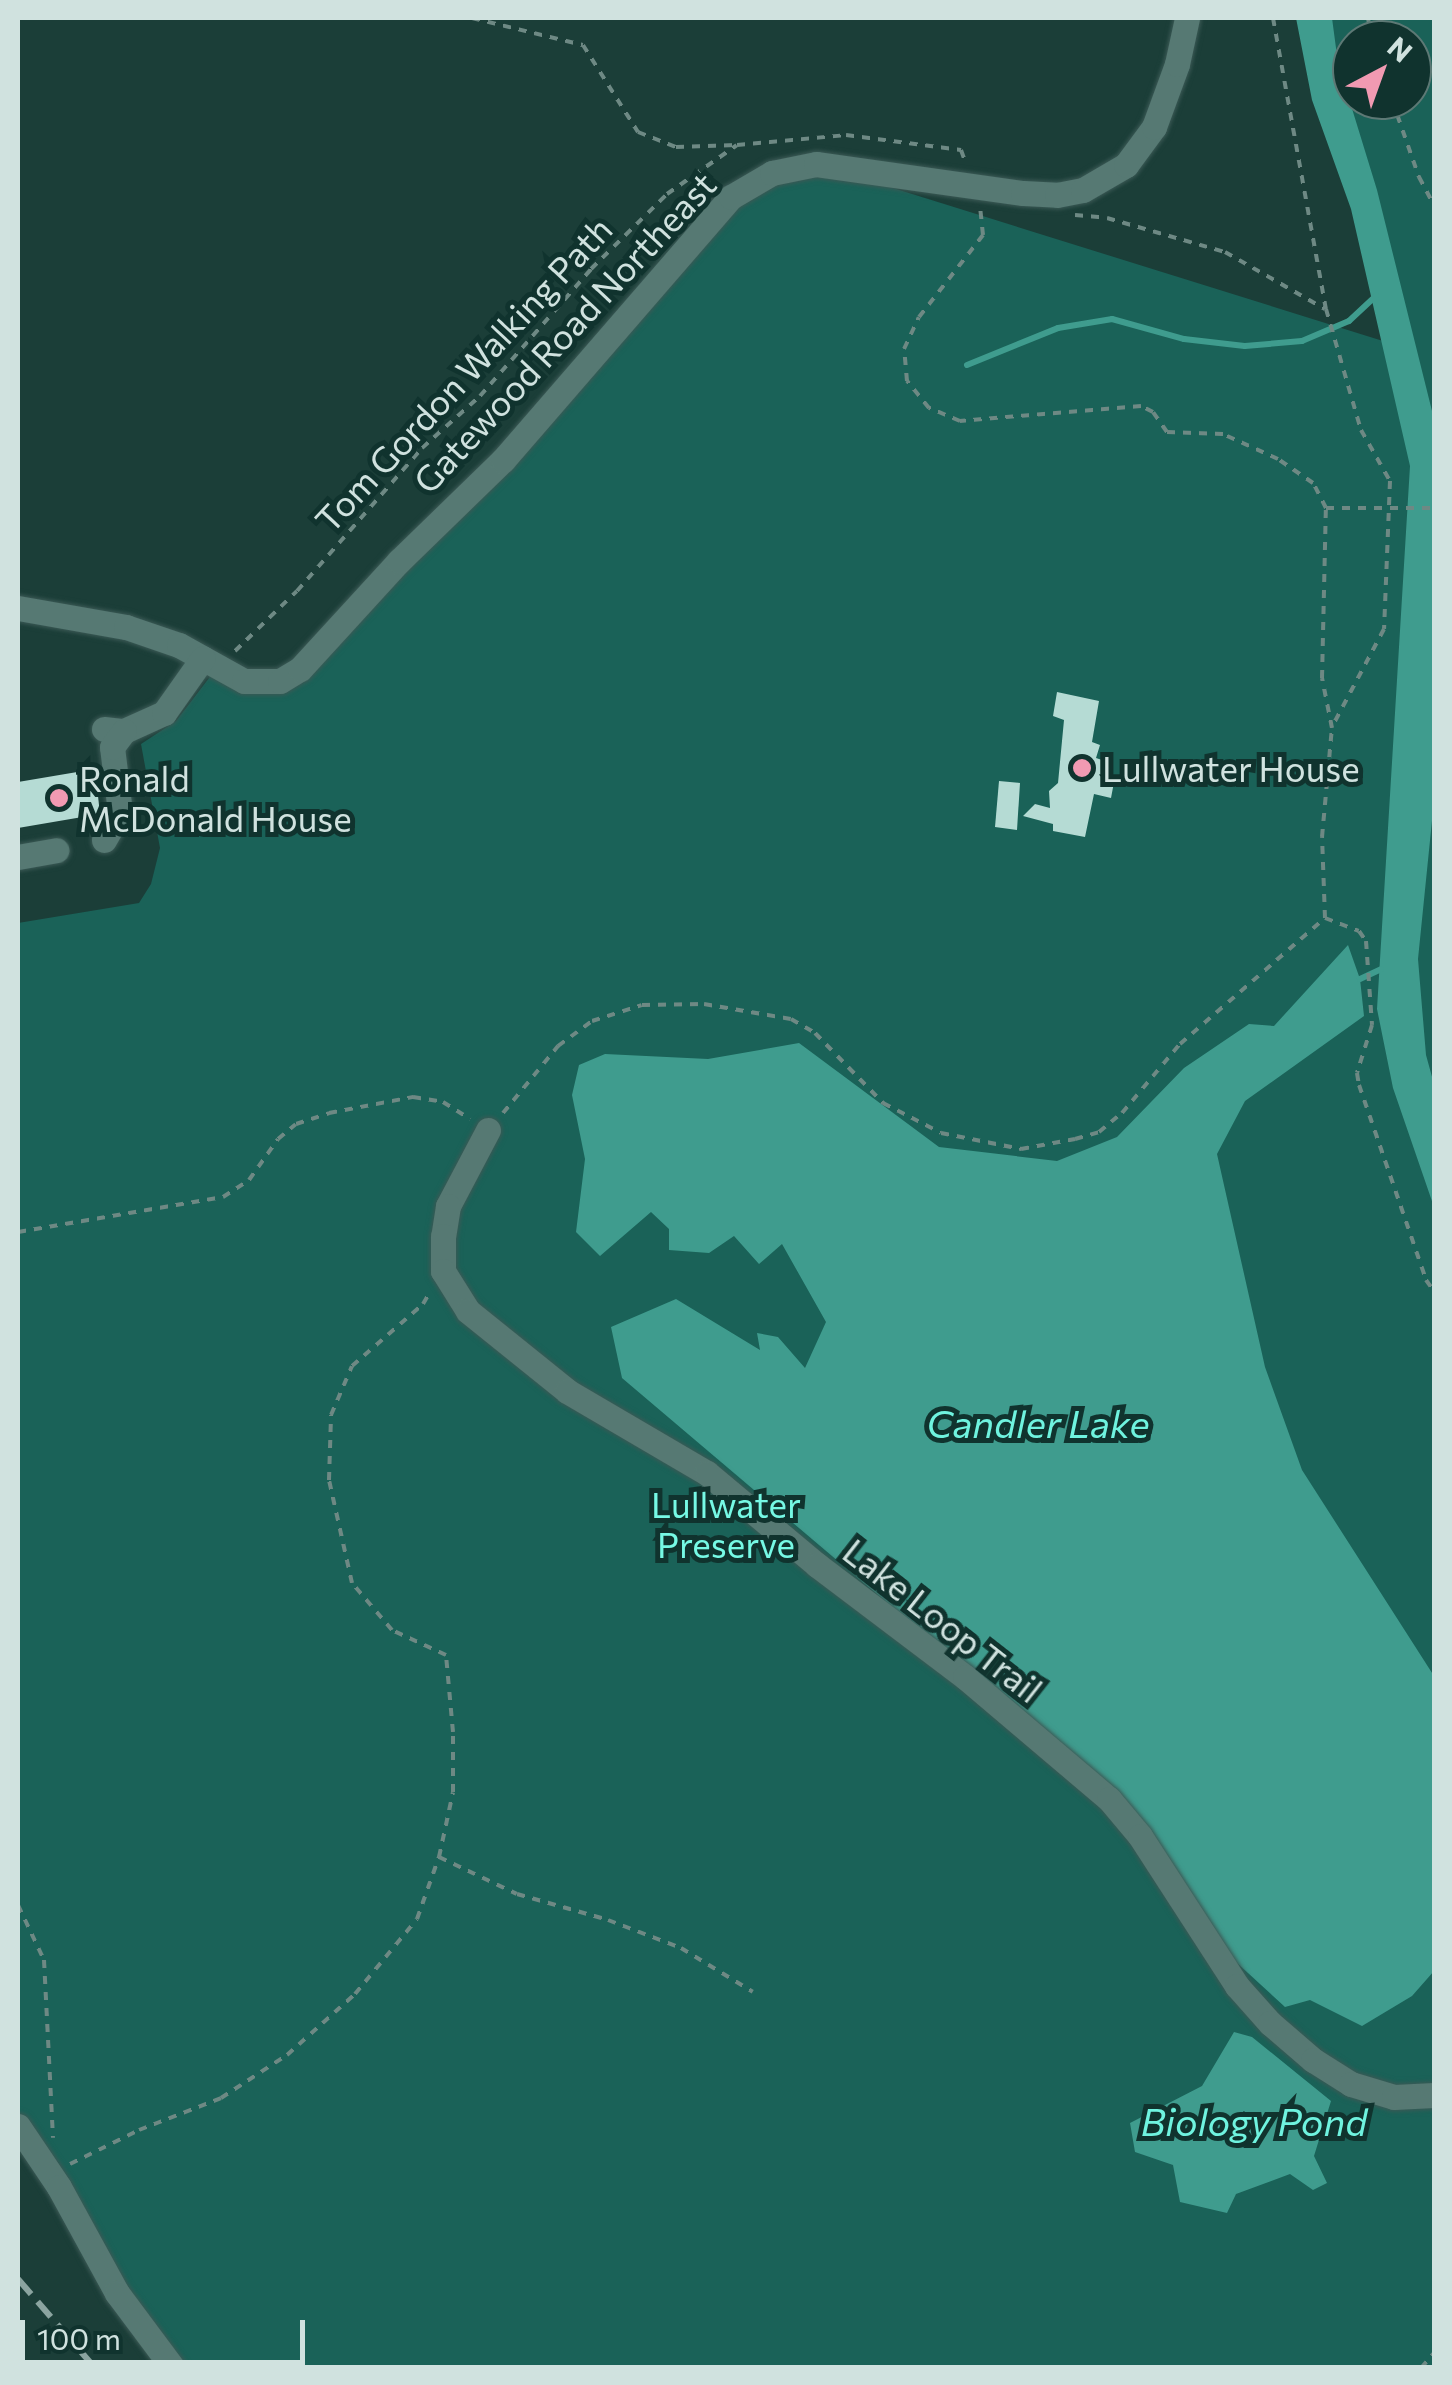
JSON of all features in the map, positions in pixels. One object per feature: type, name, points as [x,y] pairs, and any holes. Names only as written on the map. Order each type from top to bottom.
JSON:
[{"type":"street","name":"Gatewood Road Northeast","points":[[18,608],[126,627],[260,684],[280,681],[300,668],[399,561],[514,448],[732,197],[772,173],[816,164],[1057,195],[1109,178],[1126,164],[1154,127],[1177,64],[1187,18]]},
{"type":"street","points":[[104,840],[120,812],[112,748],[114,730],[164,714],[211,662]]},
{"type":"street","points":[[18,856],[56,850]]},
{"type":"street","points":[[443,1271],[448,1206],[488,1130]]},
{"type":"street","name":"Lake Loop Trail","points":[[443,1271],[468,1311],[567,1391],[707,1474],[817,1565],[965,1677],[1109,1799],[1140,1836],[1237,1986],[1270,2023],[1313,2060],[1351,2084],[1394,2097],[1434,2095]]},
{"type":"street","points":[[18,2126],[59,2187],[117,2293],[173,2368]]},
{"type":"path","points":[[472,18],[583,46],[638,132],[676,148],[737,145]]},
{"type":"path","points":[[1273,18],[1326,309],[1362,430],[1390,481],[1384,629],[1332,728]]},
{"type":"path","points":[[1399,120],[1419,177],[1434,205]]},
{"type":"path","name":"Tom Gordon Walking Path","points":[[211,662],[297,591],[422,448],[480,396],[591,270],[667,194],[737,145],[846,135],[961,150],[972,186]]},
{"type":"path","points":[[972,186],[985,229],[919,317],[904,349],[903,366],[916,395],[930,408],[960,421],[1140,406],[1152,412],[1168,432],[1223,434],[1251,445],[1313,483],[1326,508],[1322,678],[1332,728],[1322,838],[1324,918]]},
{"type":"path","points":[[1071,214],[1108,218],[1226,252],[1326,309]]},
{"type":"path","points":[[1326,508],[1434,508]]},
{"type":"path","points":[[18,1232],[223,1197],[248,1180],[278,1139],[296,1124],[329,1112],[414,1097],[443,1102],[488,1130],[558,1046],[592,1020],[642,1006],[704,1004],[792,1020],[815,1033],[883,1103],[941,1133],[1022,1150],[1075,1140],[1099,1132],[1122,1113],[1180,1044],[1324,918]]},
{"type":"path","points":[[1324,918],[1359,931],[1366,941],[1372,1025],[1357,1073],[1358,1084],[1426,1280],[1434,1291]]},
{"type":"path","points":[[59,2170],[139,2130],[221,2098],[287,2055],[356,1994],[417,1919],[439,1856],[453,1792],[454,1732],[446,1655],[392,1630],[352,1584],[329,1480],[331,1415],[352,1366],[423,1304],[443,1271]]},
{"type":"path","points":[[439,1856],[517,1894],[608,1920],[680,1948],[753,1992]]},
{"type":"path","points":[[18,1905],[44,1960],[53,2154]]},
{"type":"path","points":[[1421,2368],[1434,2353]]},
{"type":"green space","name":"Lullwater Preserve","points":[[1318,18],[1434,18],[1434,2367],[173,2367],[18,2126],[18,923],[139,903],[151,884],[160,848],[141,744],[176,721],[219,665],[244,681],[300,669],[715,211],[816,164],[1399,346],[1343,120],[1432,120],[1432,20],[1332,20],[1332,75]]},
{"type":"water","points":[[1296,18],[1332,18],[1332,120],[1356,120],[1377,190],[1434,419],[1434,801],[1418,959],[1426,1055],[1434,1084],[1434,1207],[1393,1088],[1377,1009],[1410,466],[1351,209],[1312,100]]},
{"type":"water","name":"Candler Lake","points":[[1348,945],[1360,979],[1364,1016],[1245,1101],[1217,1154],[1265,1367],[1302,1470],[1434,1676],[1434,1971],[1412,1996],[1362,2026],[1310,2000],[1285,2007],[1213,1941],[1141,1818],[622,1378],[611,1327],[676,1299],[760,1350],[757,1333],[778,1337],[805,1368],[826,1322],[782,1244],[759,1264],[734,1236],[709,1253],[669,1250],[669,1229],[651,1212],[600,1256],[576,1232],[585,1159],[572,1095],[579,1065],[605,1054],[708,1059],[799,1043],[939,1147],[1057,1161],[1117,1137],[1184,1068],[1249,1024],[1274,1026]]},
{"type":"water","name":"Biology Pond","points":[[1234,2032],[1252,2037],[1331,2101],[1314,2156],[1327,2183],[1313,2190],[1290,2174],[1236,2194],[1227,2213],[1180,2202],[1173,2165],[1135,2152],[1130,2123],[1202,2086]]},
{"type":"building","name":"Lullwater House","points":[[1057,692],[1099,701],[1092,742],[1100,745],[1096,758],[1105,761],[1106,775],[1115,777],[1111,798],[1094,794],[1085,837],[1053,831],[1053,824],[1023,816],[1035,804],[1050,808],[1049,791],[1058,783],[1064,720],[1053,716]]},
{"type":"building","name":"Ronald McDonald House","points":[[95,769],[100,814],[18,828],[18,782]]},
{"type":"building","points":[[999,781],[1020,783],[1017,830],[995,827]]},
{"type":"waterway","points":[[967,365],[1058,328],[1112,319],[1184,339],[1245,346],[1302,341],[1349,321],[1376,296]]},
{"type":"waterway","points":[[1360,979],[1381,969]]},
{"type":"railway","points":[[18,2279],[95,2368]]},
{"type":"place","name":"Lullwater House","points":[[1082,768]]},
{"type":"place","name":"Ronald McDonald House","points":[[59,798]]}]
